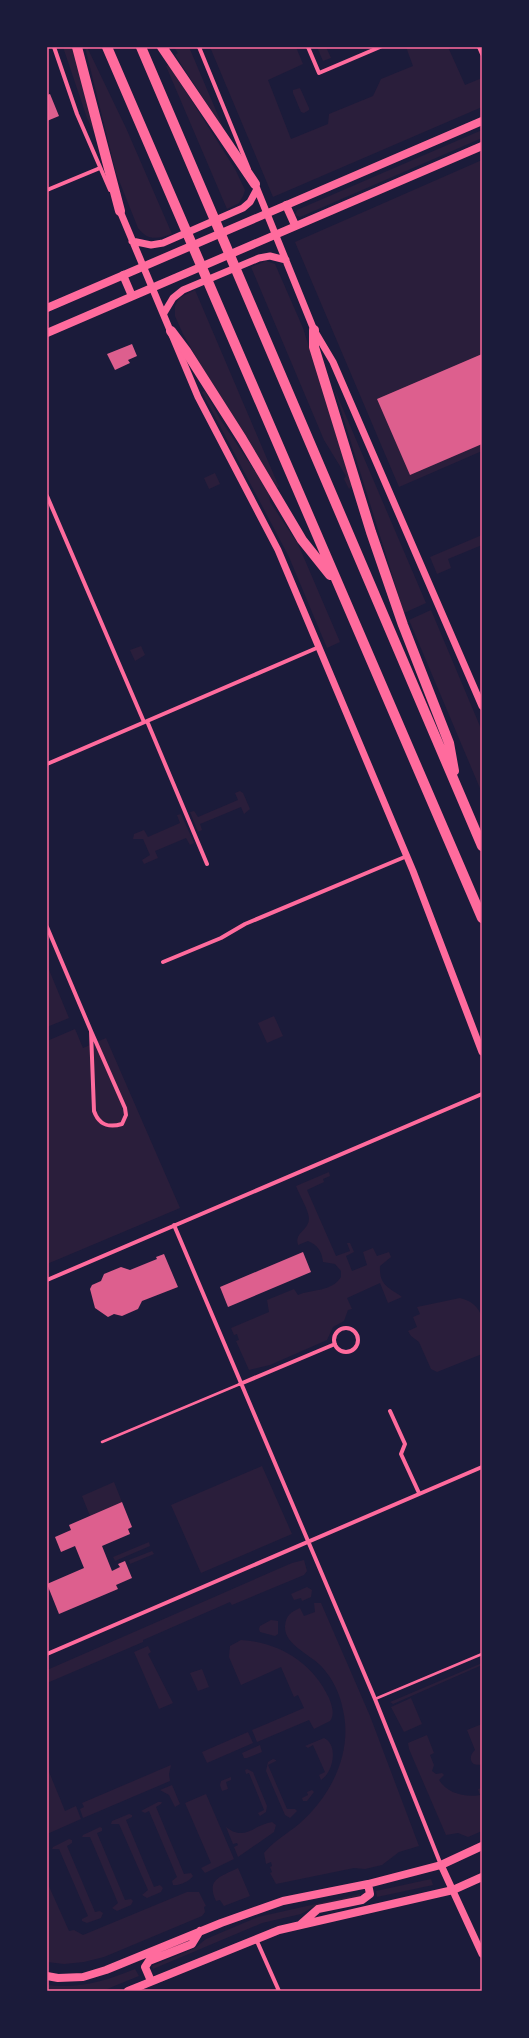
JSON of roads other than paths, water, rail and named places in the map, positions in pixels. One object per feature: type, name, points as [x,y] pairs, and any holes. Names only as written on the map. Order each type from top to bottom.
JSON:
[{"type":"highway","points":[[77,47],[120,211]]},
{"type":"highway","points":[[107,47],[482,918]]},
{"type":"highway","points":[[141,47],[482,846]]},
{"type":"highway","points":[[162,47],[256,186]]},
{"type":"highway","points":[[314,330],[314,347],[371,532],[404,625],[449,742],[456,786]]},
{"type":"highway","points":[[171,331],[186,351],[242,439],[302,540],[339,586]]},
{"type":"main road","points":[[47,308],[482,121]]},
{"type":"main road","points":[[47,333],[253,245],[276,233],[482,146]]},
{"type":"main road","points":[[286,205],[295,225]]},
{"type":"main road","points":[[123,275],[132,296]]},
{"type":"main road","points":[[47,1976],[58,1978],[83,1977],[139,1958],[200,1931],[283,1901],[368,1884],[442,1865],[482,1846]]},
{"type":"main road","points":[[128,1991],[256,1938],[301,1924],[453,1890],[482,1877]]},
{"type":"main road","points":[[301,1924],[318,1909],[368,1897],[370,1894],[368,1884]]},
{"type":"main road","points":[[151,1981],[145,1967],[149,1961],[192,1944],[200,1931]]},
{"type":"street","points":[[54,47],[77,114],[153,287],[198,397],[278,550],[320,647],[407,856],[482,1052]]},
{"type":"street","points":[[199,47],[276,233],[314,330],[333,362],[482,706]]},
{"type":"street","points":[[308,47],[319,73],[380,47]]},
{"type":"street","points":[[479,47],[482,54]]},
{"type":"street","points":[[47,190],[100,168]]},
{"type":"street","points":[[132,241],[151,245],[163,243],[239,210],[250,202],[256,186]]},
{"type":"street","points":[[164,313],[173,298],[183,290],[259,258],[276,256],[286,260]]},
{"type":"street","points":[[47,496],[207,864]]},
{"type":"street","points":[[47,764],[320,647]]},
{"type":"street","points":[[163,962],[221,938],[245,924],[407,856]]},
{"type":"street","points":[[47,928],[125,1108],[126,1116],[122,1124],[114,1126],[104,1125],[97,1119],[94,1111],[91,1031]]},
{"type":"street","points":[[47,1280],[482,1094]]},
{"type":"street","points":[[174,1225],[240,1384],[375,1699],[442,1865],[482,1954]]},
{"type":"street","points":[[348,1328],[357,1335],[357,1343],[350,1351],[342,1351],[335,1344],[335,1334],[341,1329],[348,1328]]},
{"type":"street","points":[[240,1384],[335,1344]]},
{"type":"street","points":[[390,1410],[405,1444],[401,1454],[419,1493]]},
{"type":"street","points":[[47,1654],[309,1543],[419,1493],[482,1467]]},
{"type":"street","points":[[256,1938],[279,1991]]},
{"type":"lane","points":[[102,1442],[240,1384]]},
{"type":"lane","points":[[375,1699],[482,1654]]}]
